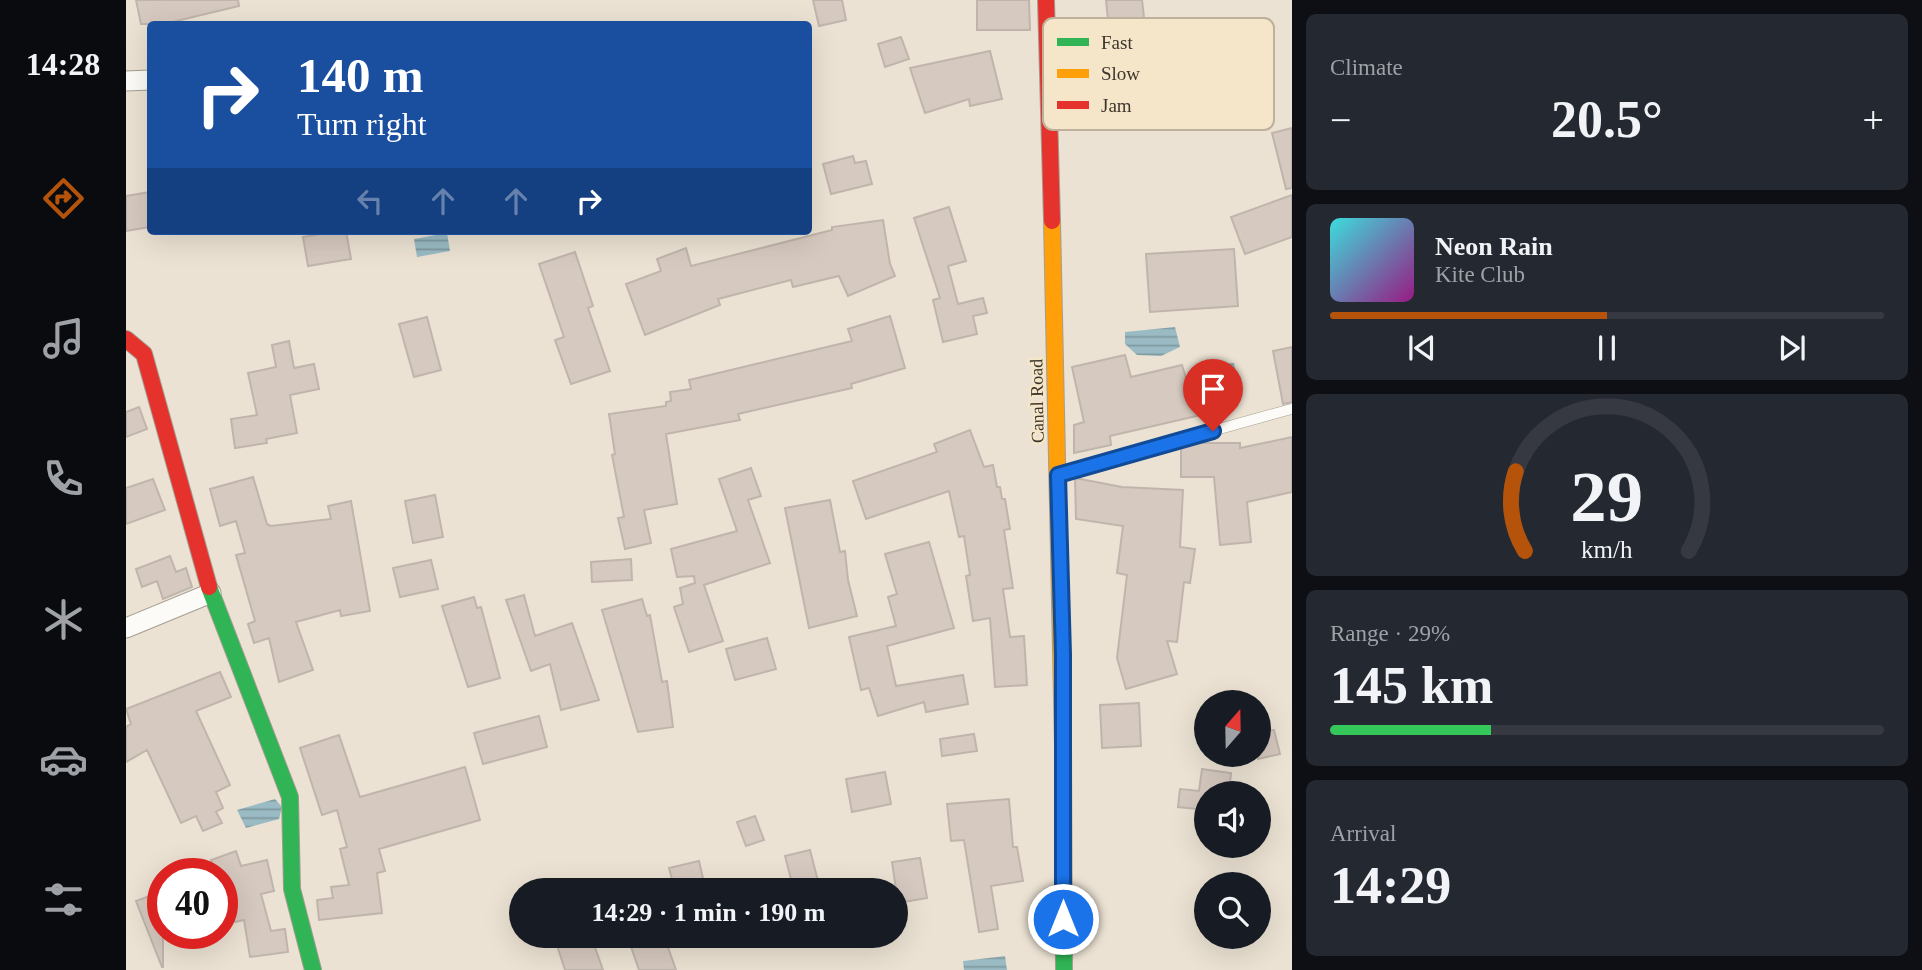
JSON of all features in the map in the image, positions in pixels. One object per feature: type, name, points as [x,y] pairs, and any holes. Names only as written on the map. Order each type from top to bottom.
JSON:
[{"type":"street","name":"Canal Road","points":[[1046,0],[1046,18]]},
{"type":"street","points":[[126,81],[147,80]]},
{"type":"street","name":"Canal Road","points":[[1049,130],[1058,475],[1064,970]]},
{"type":"street","points":[[126,339],[144,354],[211,593],[290,797],[292,889],[313,970]]},
{"type":"street","points":[[126,628],[211,593]]},
{"type":"lane","points":[[1058,475],[1291,409]]},
{"type":"water","points":[[447,235],[450,251],[417,257],[414,239]]},
{"type":"water","points":[[1175,327],[1180,347],[1161,356],[1137,355],[1125,344],[1125,332]]},
{"type":"water","points":[[1234,363],[1239,393],[1222,396],[1218,365]]},
{"type":"water","points":[[275,799],[282,807],[279,819],[246,828],[237,810]]},
{"type":"water","points":[[1005,956],[1007,970],[964,970],[963,961]]},
{"type":"building","points":[[136,0],[238,0],[239,6],[176,21],[147,21],[147,24],[141,24]]},
{"type":"building","points":[[813,0],[842,0],[846,20],[819,26]]},
{"type":"building","points":[[977,0],[1029,0],[1030,30],[977,30]]},
{"type":"building","points":[[1106,0],[1142,0],[1144,18],[1108,18]]},
{"type":"building","points":[[901,37],[909,59],[885,67],[878,44]]},
{"type":"building","points":[[990,51],[1002,99],[970,106],[969,99],[925,113],[910,68]]},
{"type":"building","points":[[1292,128],[1292,188],[1286,189],[1272,133]]},
{"type":"building","points":[[853,156],[855,163],[866,161],[872,184],[831,194],[823,164]]},
{"type":"building","points":[[147,192],[147,228],[126,231],[126,196]]},
{"type":"building","points":[[1292,195],[1292,237],[1245,254],[1231,217]]},
{"type":"building","points":[[949,207],[966,261],[948,266],[958,304],[983,298],[987,313],[973,316],[977,334],[943,342],[933,300],[940,298],[914,218]]},
{"type":"building","points":[[883,220],[890,264],[895,276],[848,296],[839,276],[793,287],[791,280],[718,299],[720,305],[645,335],[626,284],[661,271],[657,259],[686,248],[691,266],[832,230],[832,227]]},
{"type":"building","points":[[347,235],[351,259],[308,266],[303,237]]},
{"type":"building","points":[[1234,249],[1238,306],[1150,312],[1146,254]]},
{"type":"building","points":[[575,252],[593,306],[588,308],[610,371],[571,384],[555,340],[564,337],[539,264]]},
{"type":"building","points":[[890,316],[905,368],[851,384],[852,388],[738,414],[740,420],[666,434],[677,504],[644,510],[651,543],[625,549],[618,518],[624,517],[612,455],[615,454],[609,414],[666,406],[666,402],[671,401],[670,392],[691,389],[689,380],[852,341],[848,329]]},
{"type":"building","points":[[427,317],[441,370],[414,377],[399,324]]},
{"type":"building","points":[[289,341],[294,368],[314,364],[319,389],[290,395],[297,433],[266,439],[267,443],[235,448],[231,419],[257,415],[248,373],[276,367],[272,345]]},
{"type":"building","points":[[1292,347],[1292,402],[1283,404],[1273,351]]},
{"type":"building","points":[[1125,355],[1131,377],[1182,365],[1186,378],[1206,374],[1214,412],[1110,436],[1111,445],[1074,453],[1074,425],[1084,422],[1072,367]]},
{"type":"building","points":[[139,407],[147,429],[126,437],[126,412]]},
{"type":"building","points":[[970,430],[984,467],[993,465],[997,487],[1000,487],[1002,499],[1005,499],[1010,529],[1004,530],[1013,588],[1003,589],[1010,637],[1024,636],[1027,685],[995,687],[990,618],[973,621],[966,576],[970,575],[964,536],[959,537],[949,491],[866,519],[853,481],[937,452],[934,444]]},
{"type":"building","points":[[1292,437],[1292,492],[1247,502],[1251,542],[1220,545],[1214,477],[1181,477],[1181,448],[1197,443],[1240,443],[1240,448]]},
{"type":"building","points":[[751,468],[761,496],[748,500],[770,563],[704,585],[723,641],[689,652],[674,607],[683,604],[680,588],[695,583],[694,576],[677,577],[671,549],[737,531],[719,479]]},
{"type":"building","points":[[253,477],[267,524],[271,526],[331,519],[328,506],[351,501],[370,611],[341,616],[340,610],[296,622],[313,670],[279,682],[269,638],[254,643],[248,624],[255,621],[236,555],[245,553],[236,521],[220,526],[210,489]]},
{"type":"building","points":[[1075,478],[1122,487],[1183,490],[1180,547],[1195,549],[1190,583],[1184,582],[1177,642],[1167,641],[1177,674],[1126,689],[1117,658],[1127,575],[1117,573],[1123,526],[1076,519]]},
{"type":"building","points":[[153,479],[165,510],[126,524],[126,488]]},
{"type":"building","points":[[435,495],[443,537],[413,543],[405,501]]},
{"type":"building","points":[[830,500],[840,552],[845,551],[848,580],[857,616],[809,628],[785,508]]},
{"type":"building","points":[[929,542],[954,628],[887,646],[896,686],[963,675],[968,704],[926,712],[924,702],[878,716],[869,688],[861,690],[849,637],[896,626],[888,597],[897,594],[885,554]]},
{"type":"building","points":[[170,556],[176,572],[186,568],[192,587],[163,599],[157,581],[142,587],[136,569]]},
{"type":"building","points":[[631,559],[632,580],[592,582],[591,562]]},
{"type":"building","points":[[431,560],[438,589],[400,597],[393,568]]},
{"type":"building","points":[[524,595],[535,636],[572,623],[599,700],[561,710],[550,664],[531,671],[506,600]]},
{"type":"building","points":[[474,597],[477,608],[481,607],[500,678],[468,687],[442,606]]},
{"type":"building","points":[[642,599],[647,616],[650,615],[662,682],[667,681],[673,727],[638,732],[602,610]]},
{"type":"building","points":[[767,638],[776,669],[735,680],[726,649]]},
{"type":"building","points":[[220,672],[231,697],[196,711],[230,785],[216,792],[223,808],[216,812],[222,823],[203,831],[196,816],[181,823],[147,750],[126,762],[126,727],[131,724],[126,709]]},
{"type":"building","points":[[1139,703],[1141,746],[1102,748],[1100,705]]},
{"type":"building","points":[[539,716],[547,747],[483,764],[474,733]]},
{"type":"building","points":[[1274,730],[1280,754],[1271,756],[1271,731]]},
{"type":"building","points":[[974,734],[977,751],[942,756],[940,739]]},
{"type":"building","points":[[339,735],[360,797],[465,767],[480,820],[379,849],[385,871],[377,873],[382,913],[319,920],[317,900],[333,898],[331,887],[349,885],[340,849],[347,847],[337,810],[322,815],[300,748]]},
{"type":"building","points":[[1202,769],[1231,773],[1230,781],[1200,781]]},
{"type":"building","points":[[885,772],[891,804],[852,812],[846,779]]},
{"type":"building","points":[[1180,789],[1194,790],[1194,809],[1178,807]]},
{"type":"building","points":[[1009,799],[1013,847],[1017,847],[1023,881],[991,886],[998,929],[979,932],[964,840],[951,841],[947,804]]},
{"type":"building","points":[[755,816],[764,840],[746,846],[737,822]]},
{"type":"building","points":[[810,850],[817,878],[791,878],[785,856]]},
{"type":"building","points":[[236,851],[241,866],[267,860],[274,891],[261,894],[271,931],[285,929],[288,952],[250,957],[244,920],[238,921],[238,858],[217,858]]},
{"type":"building","points":[[920,858],[927,898],[908,901],[908,878],[894,878],[892,862]]},
{"type":"building","points":[[699,861],[703,878],[672,878],[669,868]]},
{"type":"building","points":[[147,897],[147,929],[136,901]]},
{"type":"building","points":[[558,948],[595,948],[603,970],[565,970]]},
{"type":"building","points":[[631,948],[668,948],[676,970],[639,970]]},
{"type":"building","points":[[155,949],[163,949],[162,967]]},
{"type":"traffic: fast","points":[[209,587],[290,797],[292,889],[313,970]]},
{"type":"traffic: fast","points":[[1063,745],[1064,970]]},
{"type":"traffic: slow","points":[[1052,221],[1063,745]]},
{"type":"traffic: jam","points":[[1046,0],[1046,18]]},
{"type":"traffic: jam","points":[[1050,130],[1052,221]]},
{"type":"traffic: jam","points":[[126,339],[144,354],[209,587]]},
{"type":"route","points":[[1063,919],[1063,655],[1058,475],[1213,431]]}]
